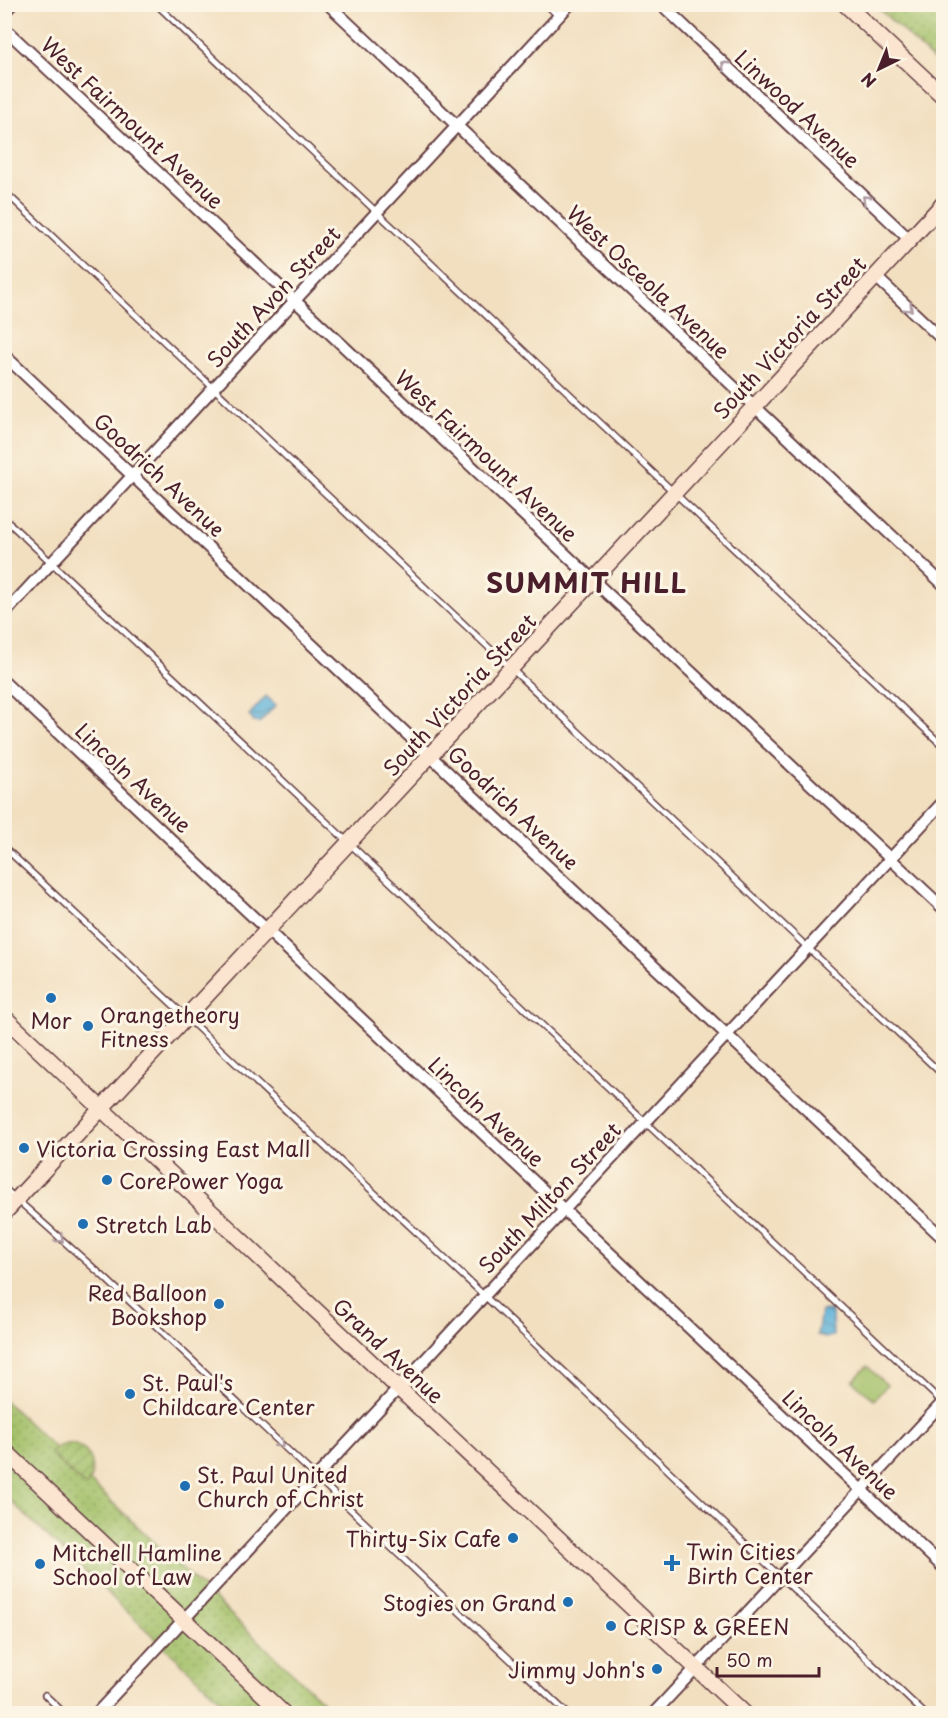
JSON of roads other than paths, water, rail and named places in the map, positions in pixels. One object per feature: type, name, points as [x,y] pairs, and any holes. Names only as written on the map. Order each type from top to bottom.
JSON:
[{"type":"street","points":[[4,12],[12,4]]},
{"type":"street","name":"West Osceola Avenue","points":[[328,4],[944,585]]},
{"type":"street","name":"South Avon Street","points":[[4,614],[570,4]]},
{"type":"street","name":"Linwood Avenue","points":[[661,4],[909,239]]},
{"type":"street","points":[[844,4],[944,97]]},
{"type":"street","name":"West Fairmount Avenue","points":[[4,28],[944,909]]},
{"type":"street","name":"South Victoria Street","points":[[4,1213],[944,202]]},
{"type":"street","points":[[875,276],[944,341]]},
{"type":"street","name":"Goodrich Avenue","points":[[4,355],[944,1239]]},
{"type":"street","name":"Lincoln Avenue","points":[[4,682],[944,1568]]},
{"type":"street","name":"South Milton Street","points":[[96,1713],[944,801]]},
{"type":"street","name":"Grand Avenue","points":[[4,1017],[744,1713]]},
{"type":"street","points":[[653,1713],[943,1402]]},
{"type":"street","points":[[4,1450],[284,1713]]},
{"type":"lane","points":[[156,4],[944,747]]},
{"type":"lane","points":[[546,4],[559,17]]},
{"type":"lane","points":[[4,190],[944,1076]]},
{"type":"lane","points":[[4,518],[943,1402]]},
{"type":"lane","points":[[4,847],[484,1295],[926,1713]]},
{"type":"lane","points":[[4,1188],[106,1279],[314,1477],[568,1713]]},
{"type":"lane","points":[[45,1695],[65,1713]]},
{"type":"water","points":[[266,696],[276,705],[259,723],[254,722],[249,715]]},
{"type":"water","points":[[821,1311],[832,1311],[833,1336],[825,1338],[817,1335]]},
{"type":"place","name":"Mor","points":[[51,998]]},
{"type":"place","name":"Orangetheory Fitness","points":[[88,1026]]},
{"type":"place","name":"Victoria Crossing East Mall","points":[[24,1148]]},
{"type":"place","name":"CorePower Yoga","points":[[107,1180]]},
{"type":"place","name":"Stretch Lab","points":[[83,1224]]},
{"type":"place","name":"Red Balloon Bookshop","points":[[219,1304]]},
{"type":"place","name":"St. Paul's Childcare Center","points":[[130,1394]]},
{"type":"place","name":"St. Paul United Church of Christ","points":[[185,1486]]},
{"type":"place","name":"Thirty-Six Cafe","points":[[513,1538]]},
{"type":"place","name":"Twin Cities Birth Center","points":[[672,1563]]},
{"type":"place","name":"Mitchell Hamline School of Law","points":[[40,1564]]},
{"type":"place","name":"Stogies on Grand","points":[[568,1602]]},
{"type":"place","name":"CRISP & GREEN","points":[[611,1626]]},
{"type":"place","name":"Jimmy John's","points":[[657,1669]]},
{"type":"district","name":"SUMMIT HILL","points":[[587,581]]}]
